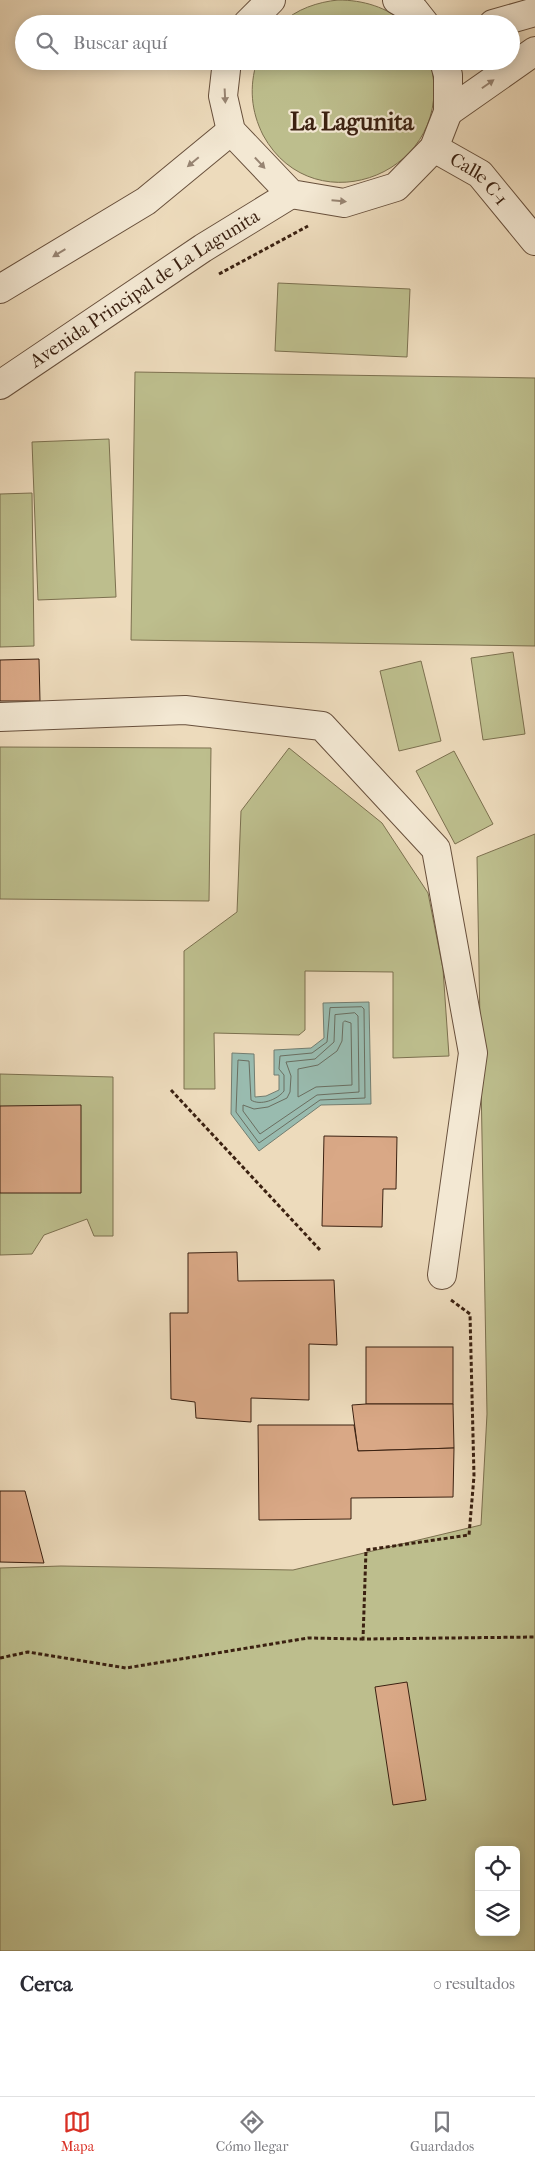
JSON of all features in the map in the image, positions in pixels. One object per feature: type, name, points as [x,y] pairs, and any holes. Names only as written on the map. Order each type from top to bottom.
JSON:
[{"type":"street","points":[[257,15],[271,0]]},
{"type":"street","points":[[520,16],[535,12]]},
{"type":"street","points":[[520,62],[535,51]]},
{"type":"street","points":[[226,70],[223,96],[230,131],[291,194],[344,203],[396,186],[434,148],[448,112],[447,70]]},
{"type":"street","points":[[448,112],[508,70]]},
{"type":"street","points":[[0,289],[146,201],[230,131]]},
{"type":"street","name":"Calle C-1","points":[[434,148],[480,174],[535,241]]},
{"type":"street","name":"Avenida Principal de La Lagunita","points":[[0,385],[202,248],[291,194]]},
{"type":"street","points":[[0,717],[185,710],[322,726],[436,849],[473,1053],[442,1275]]},
{"type":"path","points":[[171,1090],[321,1251]]},
{"type":"path","points":[[364,1639],[366,1550],[469,1535],[474,1476],[470,1314],[441,1293],[442,1275]]},
{"type":"path","points":[[0,1658],[28,1652],[126,1668],[308,1638],[535,1637]]},
{"type":"green space","points":[[338,0],[356,1],[383,9],[394,15],[292,15],[323,2]]},
{"type":"green space","points":[[431,70],[434,100],[424,133],[404,158],[377,175],[346,182],[315,179],[286,163],[263,135],[252,99],[254,71]]},
{"type":"green space","points":[[278,283],[410,289],[407,357],[275,351]]},
{"type":"green space","points":[[135,372],[535,378],[535,646],[131,640]]},
{"type":"green space","points":[[109,439],[116,597],[38,600],[32,442]]},
{"type":"green space","points":[[32,493],[34,646],[0,647],[0,494]]},
{"type":"green space","points":[[513,652],[525,734],[483,740],[471,658]]},
{"type":"green space","points":[[421,661],[441,741],[399,751],[380,671]]},
{"type":"green space","points":[[0,747],[211,748],[209,901],[0,899]]},
{"type":"green space","points":[[289,748],[382,823],[428,893],[443,969],[449,1056],[393,1058],[393,972],[305,971],[305,1030],[299,1035],[214,1033],[215,1089],[184,1089],[184,951],[237,912],[241,811]]},
{"type":"green space","points":[[454,751],[493,824],[455,844],[416,771]]},
{"type":"green space","points":[[535,834],[535,1951],[0,1951],[0,1568],[61,1566],[293,1570],[481,1525],[487,1414],[477,857]]},
{"type":"green space","points":[[0,1074],[113,1077],[113,1236],[94,1236],[87,1219],[44,1235],[32,1254],[0,1255]]},
{"type":"water","points":[[369,1002],[371,1104],[321,1105],[259,1151],[231,1114],[232,1053],[254,1054],[255,1097],[266,1096],[279,1090],[279,1075],[274,1075],[274,1050],[311,1048],[324,1038],[323,1003]]},
{"type":"building","points":[[39,659],[40,701],[0,701],[0,660]]},
{"type":"building","points":[[81,1105],[81,1193],[0,1193],[0,1106]]},
{"type":"building","points":[[324,1136],[397,1137],[396,1189],[383,1189],[382,1227],[322,1226]]},
{"type":"building","points":[[237,1252],[238,1281],[334,1280],[337,1345],[309,1344],[309,1400],[251,1398],[251,1422],[196,1418],[195,1402],[171,1399],[170,1313],[188,1313],[188,1253]]},
{"type":"building","points":[[366,1347],[453,1347],[453,1404],[366,1404]]},
{"type":"building","points":[[453,1404],[454,1448],[358,1451],[352,1405]]},
{"type":"building","points":[[258,1425],[354,1425],[358,1451],[454,1448],[453,1497],[351,1498],[351,1519],[259,1520]]},
{"type":"building","points":[[0,1491],[25,1491],[44,1563],[0,1562]]},
{"type":"building","points":[[407,1682],[426,1800],[393,1805],[375,1687]]},
{"type":"district","name":"La Lagunita","points":[[352,122]]}]
